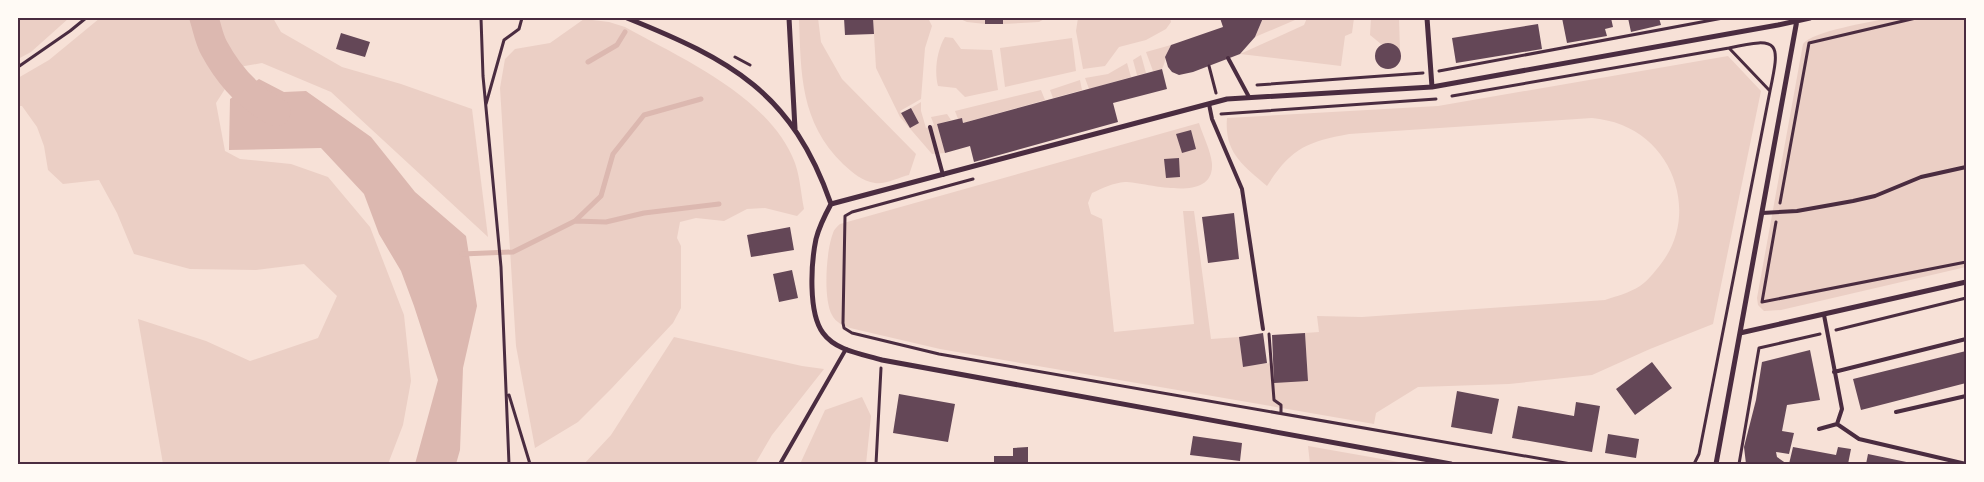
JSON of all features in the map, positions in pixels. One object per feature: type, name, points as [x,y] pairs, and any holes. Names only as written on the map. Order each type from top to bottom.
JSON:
[{"type":"street","points":[[626,18],[696,48],[738,71],[760,88],[779,107],[795,129],[822,178],[831,204]]},
{"type":"street","points":[[789,18],[795,129]]},
{"type":"street","points":[[1426,18],[1432,87]]},
{"type":"street","points":[[1451,464],[882,360],[846,350],[824,334],[817,322],[814,304],[813,274],[817,238],[824,217],[831,204],[1218,101],[1249,96],[1432,87],[1810,18]]},
{"type":"street","points":[[1716,464],[1797,19]]},
{"type":"street","points":[[1740,334],[1966,282]]},
{"type":"lane","points":[[1228,58],[1249,96]]},
{"type":"lane","points":[[1209,104],[1211,114],[1235,176],[1242,189],[1263,329]]},
{"type":"lane","points":[[930,127],[943,174]]},
{"type":"lane","points":[[1762,213],[1778,213],[1853,202],[1875,196],[1921,177],[1966,167]]},
{"type":"lane","points":[[1824,315],[1842,409],[1837,424]]},
{"type":"lane","points":[[1834,372],[1966,339]]},
{"type":"lane","points":[[780,464],[846,350]]},
{"type":"lane","points":[[1896,412],[1966,396]]},
{"type":"lane","points":[[1819,429],[1837,424],[1859,439],[1966,464]]},
{"type":"path","points":[[18,67],[86,18]]},
{"type":"path","points":[[481,18],[481,55],[501,267],[508,390],[509,464]]},
{"type":"path","points":[[486,106],[504,40],[519,28],[522,18]]},
{"type":"path","points":[[1916,18],[1808,43],[1762,302],[1966,262]]},
{"type":"path","points":[[1451,96],[1729,48],[1754,42],[1769,44],[1774,47],[1776,59],[1770,91],[1700,444],[1694,464]]},
{"type":"path","points":[[1729,48],[1770,91]]},
{"type":"path","points":[[1209,66],[1218,101]]},
{"type":"path","points":[[1211,114],[1441,98]]},
{"type":"path","points":[[974,179],[852,212],[845,216],[843,322],[848,331],[852,334],[939,354],[1572,464]]},
{"type":"path","points":[[1740,464],[1759,348],[1966,298]]},
{"type":"path","points":[[1263,329],[1270,335],[1274,400],[1281,404],[1281,413]]},
{"type":"path","points":[[876,464],[882,360]]},
{"type":"path","points":[[508,390],[530,464]]},
{"type":"shaded area","points":[[18,18],[69,18],[31,52],[18,59]]},
{"type":"shaded area","points":[[100,18],[273,18],[281,32],[342,67],[401,84],[472,109],[488,237],[331,92],[262,63],[239,67],[216,103],[225,151],[240,159],[291,164],[328,177],[370,227],[404,315],[411,381],[403,425],[388,464],[163,464],[138,319],[206,341],[250,361],[318,338],[337,296],[304,264],[256,270],[190,269],[134,254],[117,213],[99,180],[63,184],[48,170],[44,146],[37,127],[22,106],[18,106],[18,78],[49,60]]},
{"type":"shaded area","points":[[799,18],[818,18],[821,42],[842,79],[916,154],[909,175],[883,183],[870,182],[850,170],[829,148],[818,131],[806,96],[802,78]]},
{"type":"shaded area","points":[[873,18],[928,18],[932,26],[925,48],[921,99],[900,111],[910,127],[919,123],[911,108],[921,102],[921,111],[926,128],[934,125],[931,117],[947,114],[951,120],[938,124],[945,153],[932,154],[900,117],[876,68]]},
{"type":"shaded area","points":[[958,18],[985,18],[985,24],[967,22]]},
{"type":"shaded area","points":[[1003,18],[1046,18],[1039,22],[1003,24]]},
{"type":"shaded area","points":[[1078,18],[1170,18],[1171,22],[1166,29],[1146,40],[1119,47],[1105,66],[1083,69],[1076,31]]},
{"type":"shaded area","points":[[1263,18],[1296,18],[1255,37]]},
{"type":"shaded area","points":[[1307,18],[1354,18],[1352,33],[1345,36],[1341,66],[1240,54],[1304,25]]},
{"type":"shaded area","points":[[1371,18],[1399,18],[1400,51],[1391,43],[1381,44],[1370,35]]},
{"type":"shaded area","points":[[1889,18],[1966,18],[1966,267],[1781,310],[1764,311],[1758,305],[1757,298],[1803,44],[1809,39],[1830,31]]},
{"type":"shaded area","points":[[584,19],[609,22],[625,27],[698,67],[746,100],[766,119],[783,140],[797,168],[804,209],[797,216],[765,208],[747,209],[724,221],[696,218],[680,222],[677,238],[681,246],[681,308],[673,323],[578,422],[535,448],[516,346],[500,88],[505,59],[515,49],[550,43]]},
{"type":"shaded area","points":[[945,37],[953,38],[961,49],[992,50],[998,90],[965,97],[956,88],[938,86],[936,74],[937,61]]},
{"type":"shaded area","points":[[1072,38],[1076,71],[1005,87],[1000,48]]},
{"type":"shaded area","points":[[1171,45],[1162,69],[1153,71],[1146,52]]},
{"type":"shaded area","points":[[1141,55],[1146,73],[1137,75],[1133,60]]},
{"type":"shaded area","points":[[1728,56],[1761,91],[1713,324],[1592,375],[1509,384],[1418,387],[1376,413],[1374,424],[940,349],[850,328],[836,320],[829,308],[826,275],[829,251],[833,232],[840,224],[1199,123],[1209,149],[1212,164],[1210,177],[1202,184],[1191,188],[1177,188],[1125,182],[1092,193],[1088,203],[1091,214],[1102,219],[1114,332],[1194,324],[1183,211],[1194,211],[1211,339],[1239,337],[1243,366],[1273,363],[1308,380],[1305,333],[1319,332],[1317,316],[1362,317],[1605,300],[1636,288],[1650,278],[1663,261],[1673,243],[1678,223],[1679,203],[1675,183],[1667,165],[1656,148],[1640,135],[1622,125],[1592,118],[1349,134],[1322,140],[1301,149],[1284,163],[1267,186],[1243,164],[1232,149],[1227,130],[1227,118],[1438,106]]},
{"type":"shaded area","points":[[1127,63],[1131,77],[1089,89],[1085,78],[1108,74]]},
{"type":"shaded area","points":[[259,79],[284,92],[306,91],[371,137],[415,192],[466,236],[477,306],[463,368],[460,450],[456,464],[415,464],[438,380],[401,271],[379,234],[364,194],[321,148],[229,150],[230,99]]},
{"type":"shaded area","points":[[1080,80],[1082,90],[1053,98],[1050,90]]},
{"type":"shaded area","points":[[1041,90],[1045,100],[963,123],[962,118],[958,119],[955,111]]},
{"type":"shaded area","points":[[674,337],[802,366],[824,369],[772,435],[755,464],[584,464],[611,435]]},
{"type":"shaded area","points":[[862,397],[871,416],[866,464],[800,464],[825,410]]},
{"type":"shaded area","points":[[1308,446],[1410,464],[1310,464]]},
{"type":"building","points":[[844,18],[873,18],[874,34],[845,35]]},
{"type":"building","points":[[985,18],[1003,18],[1003,24],[985,24]]},
{"type":"building","points":[[1220,18],[1263,18],[1255,37],[1240,54],[1193,72],[1179,75],[1172,72],[1168,67],[1165,57],[1171,45],[1223,27]]},
{"type":"building","points":[[1562,18],[1611,18],[1613,27],[1605,29],[1607,36],[1567,43]]},
{"type":"building","points":[[1628,18],[1659,18],[1661,25],[1631,32]]},
{"type":"building","points":[[1538,24],[1542,49],[1456,63],[1452,38]]},
{"type":"building","points":[[341,33],[370,42],[365,57],[336,49]]},
{"type":"building","points":[[1388,43],[1397,47],[1401,56],[1397,65],[1388,69],[1379,65],[1375,56],[1379,47]]},
{"type":"building","points":[[1162,69],[1167,89],[1113,103],[1118,122],[974,162],[970,146],[945,153],[937,124],[962,118],[963,123]]},
{"type":"building","points":[[911,108],[919,123],[910,128],[901,113]]},
{"type":"building","points":[[1191,130],[1196,149],[1182,153],[1176,134]]},
{"type":"building","points":[[1179,158],[1180,177],[1166,178],[1164,159]]},
{"type":"building","points":[[1234,213],[1239,259],[1208,263],[1202,217]]},
{"type":"building","points":[[790,227],[794,250],[751,257],[747,235]]},
{"type":"building","points":[[792,270],[798,298],[779,302],[773,274]]},
{"type":"building","points":[[1263,333],[1267,363],[1243,367],[1239,337]]},
{"type":"building","points":[[1305,333],[1308,381],[1274,383],[1272,335]]},
{"type":"building","points":[[1810,350],[1820,400],[1787,405],[1782,431],[1794,433],[1789,454],[1776,452],[1777,457],[1787,464],[1746,464],[1744,447],[1756,400],[1762,362]]},
{"type":"building","points":[[1966,351],[1966,383],[1861,410],[1853,379]]},
{"type":"building","points":[[1652,362],[1672,388],[1635,415],[1616,389]]},
{"type":"building","points":[[1457,391],[1499,399],[1492,434],[1451,427]]},
{"type":"building","points":[[899,394],[955,404],[948,442],[893,433]]},
{"type":"building","points":[[1576,402],[1600,406],[1592,452],[1512,438],[1518,406],[1574,416]]},
{"type":"building","points":[[1608,434],[1639,439],[1636,458],[1605,453]]},
{"type":"building","points":[[1193,436],[1242,443],[1240,461],[1190,455]]},
{"type":"building","points":[[1028,447],[1028,464],[994,464],[994,456],[1013,456],[1013,448]]},
{"type":"building","points":[[1793,447],[1836,455],[1838,447],[1851,449],[1848,464],[1789,464]]},
{"type":"building","points":[[1868,454],[1916,464],[1866,464]]},
{"type":"waterway","points":[[204,18],[212,44],[233,76],[257,100],[276,112]]},
{"type":"waterway","points":[[588,62],[617,45],[625,32]]},
{"type":"waterway","points":[[462,254],[513,252],[575,221],[601,196],[613,154],[644,115],[701,99]]},
{"type":"waterway","points":[[575,221],[606,222],[644,213],[719,204]]}]
